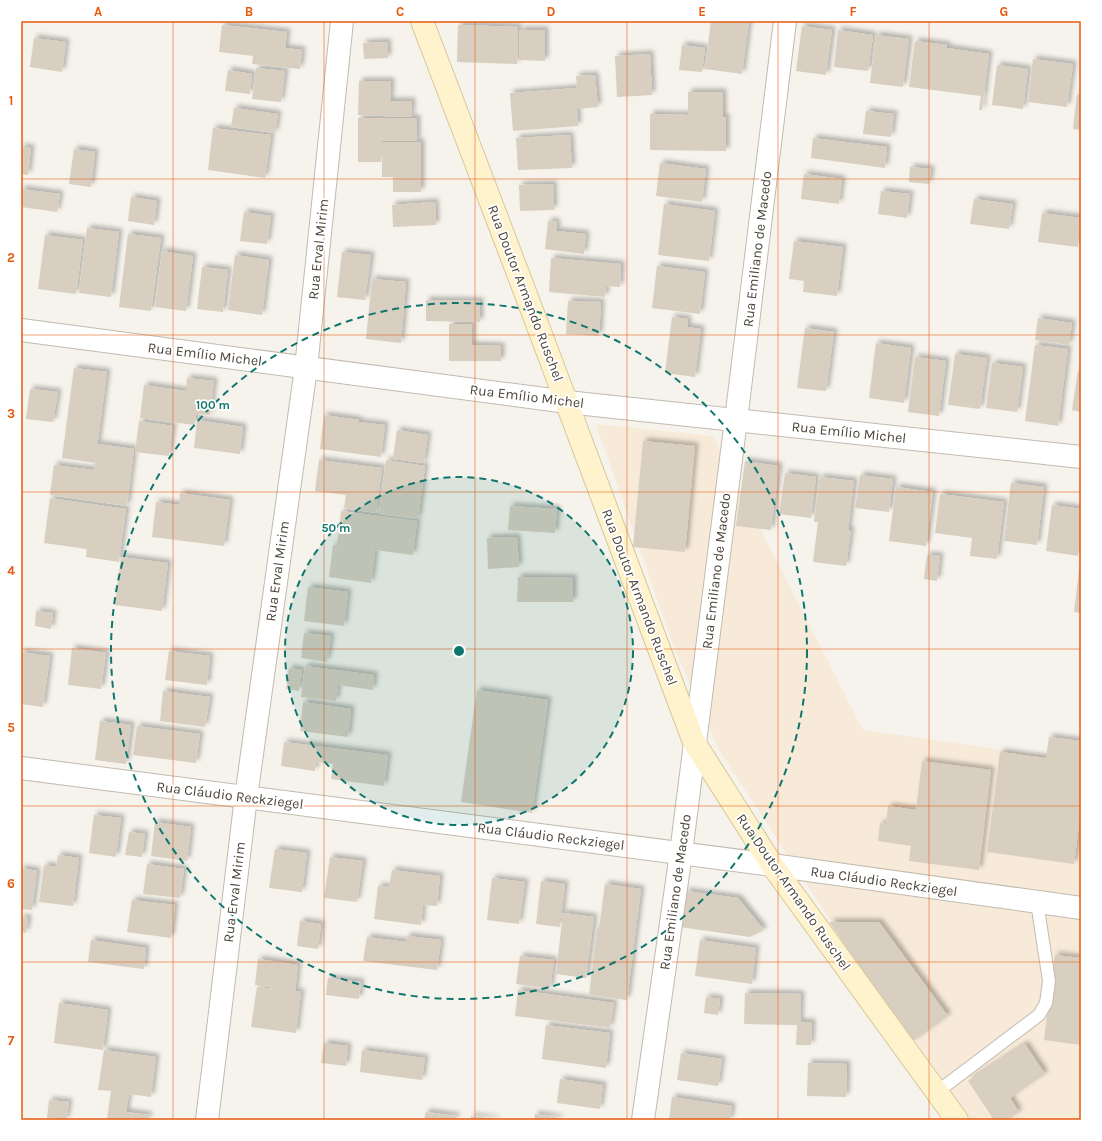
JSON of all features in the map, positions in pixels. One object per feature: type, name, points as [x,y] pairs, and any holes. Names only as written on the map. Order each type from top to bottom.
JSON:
[{"type":"main road","name":"Rua Doutor Armando Ruschel","points":[[422,21],[694,742],[772,865],[957,1120]]},
{"type":"street","name":"Rua Erval Mirim","points":[[207,1120],[246,797],[306,368],[342,21]]},
{"type":"street","name":"Rua Emiliano de Macedo","points":[[643,1120],[681,853],[785,21]]},
{"type":"street","name":"Rua Emílio Michel","points":[[21,330],[567,402],[1081,457]]},
{"type":"street","name":"Rua Cláudio Reckziegel","points":[[21,768],[772,865],[1081,908]]},
{"type":"lane","points":[[936,1092],[1039,1015],[1046,1003],[1049,981],[1037,902]]},
{"type":"shaded area","points":[[596,424],[713,436],[863,730],[1081,761],[1081,1120],[971,1120],[830,920],[719,750],[673,645]]},
{"type":"building","points":[[711,21],[749,21],[742,74],[705,69]]},
{"type":"building","points":[[222,25],[287,32],[285,48],[302,50],[300,69],[252,64],[253,56],[219,52]]},
{"type":"building","points":[[458,25],[518,27],[517,64],[457,62]]},
{"type":"building","points":[[802,26],[832,30],[826,75],[796,71]]},
{"type":"building","points":[[520,30],[545,30],[545,61],[519,60]]},
{"type":"building","points":[[838,30],[873,35],[868,71],[834,67]]},
{"type":"building","points":[[876,35],[909,39],[903,87],[870,83]]},
{"type":"building","points":[[34,38],[66,42],[62,72],[30,67]]},
{"type":"building","points":[[915,41],[947,45],[947,48],[989,54],[982,110],[979,110],[981,96],[909,87]]},
{"type":"building","points":[[387,42],[388,58],[364,59],[363,43]]},
{"type":"building","points":[[682,45],[705,48],[702,72],[679,70]]},
{"type":"building","points":[[650,54],[652,95],[617,97],[615,56]]},
{"type":"building","points":[[1033,59],[1073,64],[1067,107],[1028,102]]},
{"type":"building","points":[[997,65],[1028,69],[1023,109],[992,105]]},
{"type":"building","points":[[256,68],[285,71],[281,102],[252,99]]},
{"type":"building","points":[[228,70],[252,74],[250,94],[225,91]]},
{"type":"building","points":[[595,75],[598,107],[577,109],[578,126],[513,131],[510,93],[577,88],[576,76]]},
{"type":"building","points":[[359,81],[391,81],[390,101],[412,101],[411,117],[358,115]]},
{"type":"building","points":[[688,92],[723,92],[723,117],[726,117],[726,151],[650,150],[650,114],[688,115]]},
{"type":"building","points":[[1077,94],[1081,95],[1081,130],[1073,129]]},
{"type":"building","points":[[234,108],[278,114],[275,133],[231,127]]},
{"type":"building","points":[[866,111],[894,114],[891,137],[863,134]]},
{"type":"building","points":[[358,118],[417,118],[417,141],[382,141],[381,162],[358,162]]},
{"type":"building","points":[[213,128],[271,135],[265,178],[208,170]]},
{"type":"building","points":[[570,135],[572,168],[518,170],[516,138]]},
{"type":"building","points":[[813,138],[887,147],[885,168],[811,158]]},
{"type":"building","points":[[382,142],[421,142],[421,192],[393,192],[393,177],[382,177]]},
{"type":"building","points":[[21,147],[31,148],[28,175],[21,174]]},
{"type":"building","points":[[74,149],[95,152],[91,187],[69,184]]},
{"type":"building","points":[[660,163],[706,169],[702,202],[656,196]]},
{"type":"building","points":[[910,167],[931,169],[929,184],[909,182]]},
{"type":"building","points":[[804,174],[842,179],[839,204],[801,199]]},
{"type":"building","points":[[553,184],[554,210],[520,211],[519,185]]},
{"type":"building","points":[[21,189],[60,194],[57,212],[21,207]]},
{"type":"building","points":[[881,191],[910,194],[907,218],[878,214]]},
{"type":"building","points":[[131,197],[157,201],[154,225],[128,221]]},
{"type":"building","points":[[974,199],[1013,204],[1009,229],[970,224]]},
{"type":"building","points":[[435,202],[436,225],[393,227],[392,205]]},
{"type":"building","points":[[664,204],[715,211],[709,261],[658,255]]},
{"type":"building","points":[[244,212],[271,216],[267,244],[240,241]]},
{"type":"building","points":[[1042,213],[1081,218],[1078,247],[1038,242]]},
{"type":"building","points":[[548,221],[557,222],[556,231],[586,234],[584,254],[545,249]]},
{"type":"building","points":[[87,228],[119,232],[111,297],[79,293]]},
{"type":"building","points":[[128,234],[161,238],[151,311],[119,307]]},
{"type":"building","points":[[45,235],[83,240],[76,294],[38,289]]},
{"type":"building","points":[[794,241],[843,247],[837,296],[803,292],[804,281],[789,279]]},
{"type":"building","points":[[162,251],[193,256],[186,311],[155,307]]},
{"type":"building","points":[[342,252],[371,255],[365,300],[337,297]]},
{"type":"building","points":[[235,255],[269,260],[262,315],[228,310]]},
{"type":"building","points":[[551,258],[621,264],[620,287],[606,286],[605,297],[549,292]]},
{"type":"building","points":[[657,266],[705,272],[700,314],[652,308]]},
{"type":"building","points":[[202,267],[228,270],[223,312],[197,309]]},
{"type":"building","points":[[372,279],[406,282],[401,343],[366,339]]},
{"type":"building","points":[[426,300],[480,301],[480,322],[426,321]]},
{"type":"building","points":[[568,301],[601,302],[599,336],[566,334]]},
{"type":"building","points":[[672,317],[688,319],[687,327],[701,329],[695,377],[665,373]]},
{"type":"building","points":[[1038,318],[1072,323],[1069,345],[1035,340]]},
{"type":"building","points":[[449,324],[472,324],[472,345],[501,346],[501,361],[449,361]]},
{"type":"building","points":[[805,328],[834,332],[826,391],[797,388]]},
{"type":"building","points":[[876,343],[911,348],[904,403],[869,398]]},
{"type":"building","points":[[1035,345],[1068,349],[1058,426],[1025,421]]},
{"type":"building","points":[[955,354],[987,358],[980,409],[948,405]]},
{"type":"building","points":[[915,357],[946,361],[939,416],[908,412]]},
{"type":"building","points":[[992,363],[1023,367],[1017,412],[986,408]]},
{"type":"building","points":[[74,368],[107,372],[95,463],[62,458]]},
{"type":"building","points":[[1078,371],[1081,372],[1081,412],[1072,410]]},
{"type":"building","points":[[187,378],[214,381],[210,415],[196,414],[195,425],[140,418],[144,385],[186,391]]},
{"type":"building","points":[[30,389],[58,392],[53,422],[26,419]]},
{"type":"building","points":[[324,415],[359,420],[358,422],[385,425],[381,457],[320,449]]},
{"type":"building","points":[[197,420],[243,427],[240,454],[194,448]]},
{"type":"building","points":[[139,421],[173,426],[169,456],[135,452]]},
{"type":"building","points":[[397,430],[428,435],[424,463],[393,459]]},
{"type":"building","points":[[643,441],[695,446],[685,552],[633,547]]},
{"type":"building","points":[[98,444],[134,449],[127,506],[50,495],[54,465],[94,470]]},
{"type":"building","points":[[319,460],[382,468],[376,513],[344,508],[346,495],[315,491]]},
{"type":"building","points":[[386,460],[425,466],[418,519],[379,514]]},
{"type":"building","points":[[745,461],[779,466],[771,530],[736,526]]},
{"type":"building","points":[[785,473],[816,477],[811,518],[779,514]]},
{"type":"building","points":[[860,475],[893,479],[889,512],[855,508]]},
{"type":"building","points":[[820,477],[854,481],[848,530],[851,530],[846,566],[813,562],[818,522],[814,522]]},
{"type":"building","points":[[1011,483],[1044,487],[1037,545],[1004,541]]},
{"type":"building","points":[[896,487],[933,492],[926,546],[889,541]]},
{"type":"building","points":[[180,493],[230,500],[224,546],[152,537],[156,502],[179,505]]},
{"type":"building","points":[[940,494],[1004,502],[997,559],[970,556],[972,538],[935,533]]},
{"type":"building","points":[[50,498],[126,509],[119,562],[86,557],[87,549],[44,543]]},
{"type":"building","points":[[1052,505],[1081,509],[1081,535],[1078,556],[1046,551]]},
{"type":"building","points":[[510,506],[557,509],[555,533],[508,530]]},
{"type":"building","points":[[341,511],[417,521],[413,555],[337,545]]},
{"type":"building","points":[[517,537],[519,567],[488,569],[487,538]]},
{"type":"building","points":[[333,545],[375,551],[371,583],[329,577]]},
{"type":"building","points":[[927,555],[940,556],[937,581],[924,579]]},
{"type":"building","points":[[121,557],[168,563],[162,611],[115,605]]},
{"type":"building","points":[[1081,562],[1081,613],[1074,612]]},
{"type":"building","points":[[518,577],[573,578],[573,602],[517,602]]},
{"type":"building","points":[[308,587],[348,592],[344,626],[304,621]]},
{"type":"building","points":[[36,611],[53,613],[51,629],[35,626]]},
{"type":"building","points":[[304,633],[331,636],[327,662],[301,658]]},
{"type":"building","points":[[72,648],[106,653],[101,689],[68,685]]},
{"type":"building","points":[[169,651],[210,656],[207,685],[165,680]]},
{"type":"building","points":[[21,652],[50,656],[43,707],[21,704]]},
{"type":"building","points":[[305,666],[374,675],[373,690],[338,685],[336,701],[301,697]]},
{"type":"building","points":[[289,668],[302,670],[299,691],[286,689]]},
{"type":"building","points":[[477,690],[548,700],[532,813],[461,802]]},
{"type":"building","points":[[163,691],[210,697],[205,727],[160,721]]},
{"type":"building","points":[[303,702],[351,709],[348,737],[300,731]]},
{"type":"building","points":[[100,721],[131,725],[126,764],[95,760]]},
{"type":"building","points":[[137,726],[200,734],[196,763],[133,755]]},
{"type":"building","points":[[1049,737],[1081,741],[1081,809],[1074,864],[987,852],[1000,752],[1046,758]]},
{"type":"building","points":[[284,742],[388,755],[384,786],[331,779],[333,764],[316,762],[315,771],[281,766]]},
{"type":"building","points":[[922,761],[991,770],[979,870],[909,861],[911,846],[878,841],[880,823],[886,824],[888,806],[916,810]]},
{"type":"building","points":[[94,815],[121,818],[116,857],[89,853]]},
{"type":"building","points":[[155,822],[191,827],[187,861],[151,856]]},
{"type":"building","points":[[129,832],[145,834],[142,857],[125,855]]},
{"type":"building","points":[[275,849],[307,853],[302,892],[269,888]]},
{"type":"building","points":[[58,855],[79,858],[73,906],[39,902],[44,865],[56,867]]},
{"type":"building","points":[[330,857],[363,861],[357,902],[324,898]]},
{"type":"building","points":[[147,864],[184,869],[180,898],[143,894]]},
{"type":"building","points":[[21,868],[37,871],[32,910],[21,909]]},
{"type":"building","points":[[392,870],[440,876],[437,906],[423,905],[421,925],[374,919],[378,886],[389,887]]},
{"type":"building","points":[[492,878],[525,882],[519,924],[487,920]]},
{"type":"building","points":[[541,881],[565,884],[560,927],[536,924]]},
{"type":"building","points":[[605,884],[641,889],[627,1000],[589,995],[597,928],[599,928]]},
{"type":"building","points":[[686,891],[738,898],[764,930],[750,937],[680,927]]},
{"type":"building","points":[[132,900],[175,905],[171,938],[127,932]]},
{"type":"building","points":[[563,913],[594,917],[586,978],[556,974]]},
{"type":"building","points":[[21,917],[28,918],[26,933],[21,932]]},
{"type":"building","points":[[300,921],[321,924],[318,949],[297,946]]},
{"type":"building","points":[[829,922],[879,922],[948,1016],[912,1042]]},
{"type":"building","points":[[407,936],[441,940],[437,970],[363,961],[367,937],[406,942]]},
{"type":"building","points":[[91,940],[146,948],[144,969],[88,962]]},
{"type":"building","points":[[700,940],[756,948],[752,984],[695,976]]},
{"type":"building","points":[[1055,955],[1081,958],[1081,1045],[1044,1040]]},
{"type":"building","points":[[520,956],[554,960],[550,989],[516,984]]},
{"type":"building","points":[[258,959],[298,965],[295,991],[255,985]]},
{"type":"building","points":[[328,978],[361,982],[359,999],[326,995]]},
{"type":"building","points":[[257,987],[301,992],[296,1033],[251,1027]]},
{"type":"building","points":[[518,990],[614,1003],[610,1028],[515,1016]]},
{"type":"building","points":[[745,993],[801,994],[800,1022],[812,1022],[811,1045],[796,1045],[797,1025],[744,1024]]},
{"type":"building","points":[[706,997],[720,999],[718,1015],[704,1013]]},
{"type":"building","points":[[59,1003],[108,1010],[103,1050],[54,1043]]},
{"type":"building","points":[[546,1025],[610,1033],[606,1068],[542,1059]]},
{"type":"building","points":[[324,1043],[348,1046],[346,1066],[321,1063]]},
{"type":"building","points":[[1025,1044],[1045,1074],[1010,1098],[1019,1112],[1007,1120],[994,1120],[968,1081]]},
{"type":"building","points":[[104,1050],[156,1057],[151,1097],[129,1094],[126,1112],[149,1115],[148,1120],[107,1120],[111,1091],[98,1090]]},
{"type":"building","points":[[362,1050],[425,1058],[422,1080],[360,1072]]},
{"type":"building","points":[[681,1053],[722,1059],[718,1086],[677,1080]]},
{"type":"building","points":[[808,1063],[847,1064],[846,1097],[807,1096]]},
{"type":"building","points":[[560,1079],[603,1085],[600,1109],[557,1103]]},
{"type":"building","points":[[672,1097],[732,1106],[730,1120],[669,1120]]},
{"type":"building","points":[[49,1100],[69,1102],[66,1120],[47,1118]]},
{"type":"building","points":[[426,1112],[456,1116],[456,1120],[424,1120]]},
{"type":"building","points":[[535,1114],[559,1118],[559,1120],[534,1120]]},
{"type":"building","points":[[471,1116],[496,1119],[496,1120],[471,1120]]}]
